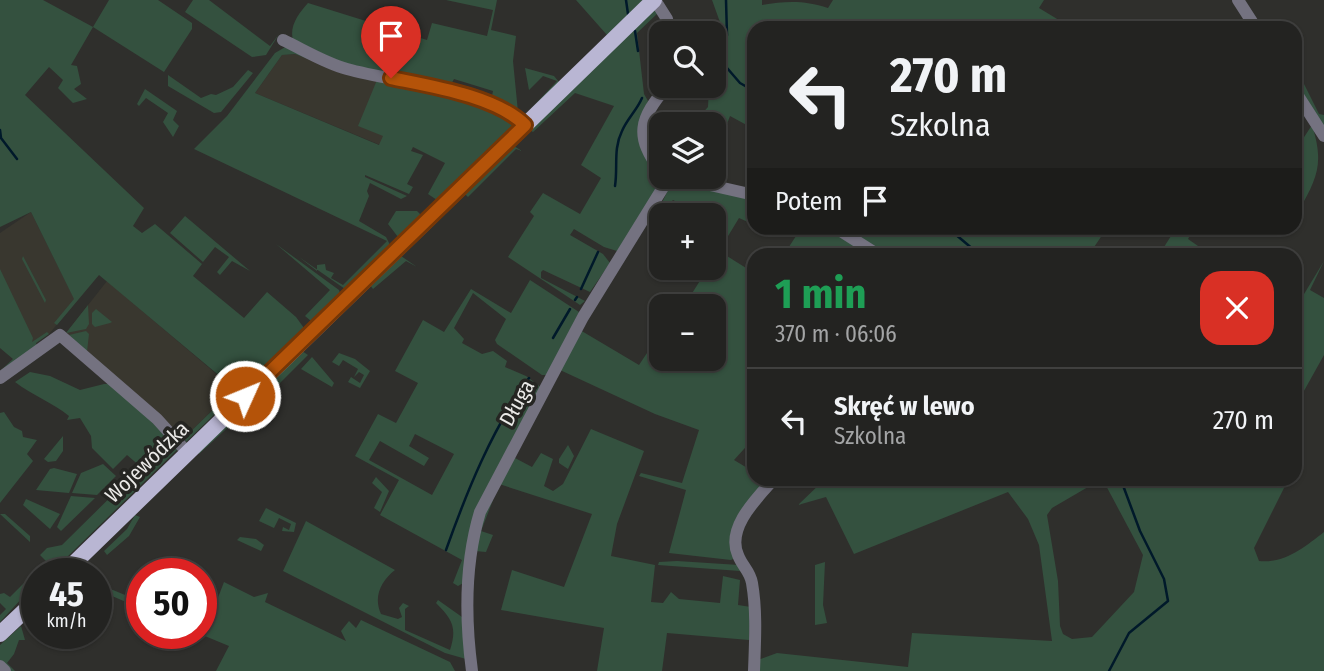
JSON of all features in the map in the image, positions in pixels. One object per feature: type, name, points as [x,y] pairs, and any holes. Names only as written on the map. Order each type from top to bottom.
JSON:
[{"type":"main road","name":"Wojewódzka","points":[[78,558],[654,0]]},
{"type":"main road","points":[[0,634],[21,614]]},
{"type":"street","points":[[654,0],[667,21]]},
{"type":"street","points":[[1238,0],[1252,21]]},
{"type":"street","points":[[283,40],[346,69],[472,98],[512,113],[525,125]]},
{"type":"street","points":[[649,151],[645,116],[656,98]]},
{"type":"street","points":[[1302,102],[1324,136]]},
{"type":"street","name":"Długa","points":[[472,671],[468,586],[480,512],[583,317],[657,189]]},
{"type":"street","points":[[725,189],[747,194]]},
{"type":"street","points":[[847,235],[867,248]]},
{"type":"street","points":[[0,378],[60,335],[157,419],[187,452]]},
{"type":"street","points":[[754,671],[753,588],[749,570],[738,556],[736,540],[747,512],[769,486]]},
{"type":"street","points":[[0,666],[5,671]]},
{"type":"shaded area","points":[[295,54],[381,81],[420,123],[409,157],[255,93],[282,55]]},
{"type":"shaded area","points":[[31,212],[76,302],[49,334],[33,345],[0,301],[0,233]]},
{"type":"shaded area","points":[[107,281],[234,389],[184,438],[66,333]]},
{"type":"green space","points":[[0,0],[43,0],[93,27],[71,65],[77,66],[81,84],[74,89],[87,99],[73,103],[58,88],[63,80],[49,67],[25,95],[144,208],[133,226],[142,233],[155,224],[202,264],[193,276],[244,318],[267,292],[296,317],[304,328],[236,394],[232,391],[234,388],[99,275],[57,325],[54,323],[74,299],[31,212],[0,227]]},
{"type":"green space","points":[[109,0],[158,0],[192,23],[192,29],[164,72],[93,27]]},
{"type":"green space","points":[[193,0],[209,0],[270,46],[279,34],[266,55],[252,57],[185,12]]},
{"type":"green space","points":[[446,0],[497,0],[491,30],[516,36],[513,61],[518,112],[491,101],[493,91],[454,79],[449,88],[349,66],[293,40],[298,15],[308,3],[427,40],[432,23],[487,36],[493,10]]},
{"type":"green space","points":[[576,0],[643,0],[607,35]]},
{"type":"green space","points":[[712,0],[762,0],[762,5],[803,2],[828,8],[833,0],[1044,0],[1039,8],[1060,21],[747,21],[747,125],[730,116],[726,126],[726,112],[703,112],[708,107],[708,98],[726,98],[726,21],[720,21]]},
{"type":"green space","points":[[656,8],[659,12],[637,33],[644,94],[648,101],[644,115],[649,140],[649,189],[659,190],[617,251],[604,247],[574,229],[570,235],[603,254],[610,263],[590,292],[543,270],[541,272],[541,278],[585,301],[580,305],[508,257],[534,216],[530,212],[543,193],[580,214],[601,178],[581,165],[614,106],[575,93],[533,132],[530,130]]},
{"type":"green space","points":[[287,46],[316,62],[295,54],[282,55],[255,93],[379,145],[383,136],[358,126],[377,80],[475,103],[517,123],[437,200],[428,194],[445,163],[413,147],[411,151],[423,155],[407,184],[413,187],[409,194],[365,175],[407,196],[401,199],[370,183],[367,191],[369,196],[359,221],[386,237],[390,245],[345,289],[317,270],[317,265],[325,264],[326,270],[334,273],[331,278],[343,285],[387,241],[194,149],[227,116],[275,53]]},
{"type":"green space","points":[[525,68],[554,76],[559,82],[524,116],[557,81],[543,76],[529,90]]},
{"type":"green space","points":[[248,70],[253,73],[221,112],[214,113],[168,86],[168,75],[201,98],[216,95],[233,87]]},
{"type":"green space","points":[[1302,80],[1319,114],[1324,115],[1324,130],[1302,95]]},
{"type":"green space","points":[[145,89],[177,111],[173,120],[179,126],[173,137],[163,122],[168,113],[146,98],[139,106],[137,104]]},
{"type":"green space","points":[[1312,125],[1318,150],[1317,170],[1302,204],[1302,140]]},
{"type":"green space","points":[[514,146],[522,151],[516,149],[468,197],[465,194]]},
{"type":"green space","points":[[669,189],[708,189],[747,199],[747,222],[739,218],[726,239],[726,203],[679,203],[673,200],[670,203],[662,203]]},
{"type":"green space","points":[[396,211],[417,211],[421,215],[398,237],[388,224]]},
{"type":"green space","points":[[185,216],[250,271],[232,261],[220,275],[217,272],[229,257],[215,247],[203,262],[170,233]]},
{"type":"green space","points":[[841,235],[863,248],[788,248],[796,236]]},
{"type":"green space","points":[[857,235],[1102,235],[1093,248],[875,248]]},
{"type":"green space","points":[[1172,235],[1190,235],[1188,239],[1201,248],[1163,248]]},
{"type":"green space","points":[[276,244],[339,290],[340,293],[311,321],[305,316],[330,290]]},
{"type":"green space","points":[[726,255],[747,269],[747,446],[734,460],[747,468],[747,486],[764,486],[747,507],[735,558],[731,560],[669,553],[686,490],[639,476],[641,473],[682,483],[699,430],[655,414],[560,370],[580,330],[639,365],[649,350],[649,371],[726,371],[726,294],[692,294],[700,280],[726,280]]},
{"type":"green space","points":[[23,256],[46,300],[45,303],[22,259]]},
{"type":"green space","points":[[401,256],[417,267],[406,261],[373,289],[370,285]]},
{"type":"green space","points":[[1324,261],[1310,290],[1324,298],[1324,355],[1302,394],[1302,297]]},
{"type":"green space","points":[[0,269],[33,338],[32,342],[47,332],[49,334],[36,343],[37,347],[0,371],[13,359],[0,348]]},
{"type":"green space","points":[[530,280],[579,312],[549,375],[542,375],[497,344],[495,340],[506,319],[473,293],[454,328],[464,339],[462,343],[482,354],[493,351],[507,361],[505,367],[526,376],[542,388],[495,475],[465,582],[458,586],[453,583],[462,560],[380,515],[399,480],[355,456],[378,414],[396,423],[418,383],[395,371],[423,320],[444,332],[471,289],[511,313]],"holes":[[[415,434],[454,454],[432,495],[369,460],[380,441],[424,466],[429,458],[409,446]]]},
{"type":"green space","points":[[88,305],[89,324],[86,329],[66,333]]},
{"type":"green space","points":[[96,309],[112,322],[95,327],[92,324],[92,313]]},
{"type":"green space","points":[[86,331],[89,334],[87,352],[69,335]]},
{"type":"green space","points":[[302,351],[308,355],[259,404],[253,398]]},
{"type":"green space","points":[[339,353],[355,359],[370,371],[360,388],[348,382],[351,377],[360,383],[364,375],[359,372],[354,377],[358,369],[343,360],[339,366],[332,362]]},
{"type":"green space","points":[[312,357],[334,383],[332,387],[301,369]]},
{"type":"green space","points":[[30,372],[50,376],[80,390],[115,384],[178,449],[66,558],[43,558],[40,555],[47,548],[62,545],[141,467],[127,455],[113,469],[92,448],[91,436],[80,418],[67,420],[69,416],[63,411],[15,382]]},
{"type":"green space","points":[[223,400],[224,405],[186,442],[184,438]]},
{"type":"green space","points":[[246,407],[249,408],[199,454],[198,452]]},
{"type":"green space","points":[[4,412],[14,427],[22,431],[23,437],[37,440],[27,454],[33,461],[0,503],[0,413]]},
{"type":"green space","points":[[591,429],[644,451],[617,524],[611,556],[655,565],[651,602],[663,603],[671,592],[679,599],[720,603],[723,576],[740,580],[738,605],[751,607],[749,640],[667,633],[662,671],[597,671],[604,628],[501,610],[512,570],[564,587],[592,514],[496,483],[515,458],[532,467],[541,453],[553,459],[544,486],[553,491],[563,484]]},
{"type":"green space","points":[[63,436],[63,451],[56,461],[48,462],[44,459]]},
{"type":"green space","points":[[568,445],[574,456],[568,469],[559,463],[559,459]]},
{"type":"green space","points":[[103,464],[116,476],[97,495],[72,493],[81,473]]},
{"type":"green space","points":[[50,469],[77,474],[69,493],[36,490]]},
{"type":"green space","points":[[376,477],[389,491],[380,512],[374,508],[382,492],[372,483]]},
{"type":"green space","points":[[818,486],[1090,486],[1052,508],[1047,515],[1058,581],[1060,626],[1063,634],[1072,639],[1092,637],[1134,592],[1143,555],[1106,486],[1285,486],[1254,548],[1259,561],[1277,560],[1302,549],[1324,532],[1324,671],[756,671],[758,660],[777,653],[908,667],[912,633],[1052,641],[1039,545],[1028,519],[1008,492],[854,554],[826,497],[798,505]]},
{"type":"green space","points":[[71,496],[95,498],[61,531],[57,527]]},
{"type":"green space","points":[[26,499],[60,514],[50,529],[23,505]]},
{"type":"green space","points":[[488,500],[493,500],[481,531],[493,535],[486,552],[475,551]]},
{"type":"green space","points":[[266,508],[296,523],[294,532],[282,531],[283,527],[289,530],[291,524],[279,518],[274,528],[259,521]]},
{"type":"green space","points":[[0,514],[5,514],[30,536],[30,542]]},
{"type":"green space","points":[[135,515],[140,517],[129,536],[107,555],[104,551],[127,529]]},
{"type":"green space","points":[[306,521],[395,570],[380,590],[379,608],[381,614],[398,619],[402,617],[399,608],[403,603],[409,606],[405,609],[405,630],[450,650],[452,625],[436,603],[438,600],[462,617],[466,659],[445,653],[283,571]]},
{"type":"green space","points":[[240,537],[256,539],[264,545],[261,551],[237,540]]},
{"type":"green space","points":[[659,562],[739,565],[744,574],[740,571],[658,565]]},
{"type":"green space","points":[[825,562],[823,605],[827,623],[815,625],[815,565]]},
{"type":"green space","points":[[224,582],[254,597],[268,593],[265,602],[346,641],[341,631],[349,621],[356,628],[361,620],[450,662],[455,671],[216,671],[229,646],[217,641],[217,600]]},
{"type":"green space","points":[[21,586],[21,599],[0,622],[0,615],[6,609],[0,603],[0,594],[4,593],[10,597]]},
{"type":"green space","points":[[112,590],[126,595],[126,602],[112,596]]},
{"type":"green space","points":[[21,626],[21,640],[7,663],[15,671],[10,671],[0,661],[0,645]]},
{"type":"waterway","points":[[626,0],[628,14]]},
{"type":"waterway","points":[[726,0],[727,35],[721,61],[740,83],[747,87]]},
{"type":"waterway","points":[[635,31],[638,51]]},
{"type":"waterway","points":[[615,186],[619,138],[642,98]]},
{"type":"waterway","points":[[0,130],[1,138],[17,159]]},
{"type":"waterway","points":[[956,235],[972,248]]},
{"type":"waterway","points":[[581,289],[598,252]]},
{"type":"waterway","points":[[553,338],[570,309]]},
{"type":"waterway","points":[[446,550],[482,461],[503,418],[529,378]]},
{"type":"waterway","points":[[1109,671],[1129,633],[1168,601],[1164,579],[1140,531],[1123,486]]},
{"type":"route","points":[[245,396],[525,125],[512,113],[472,98],[391,78]]}]
